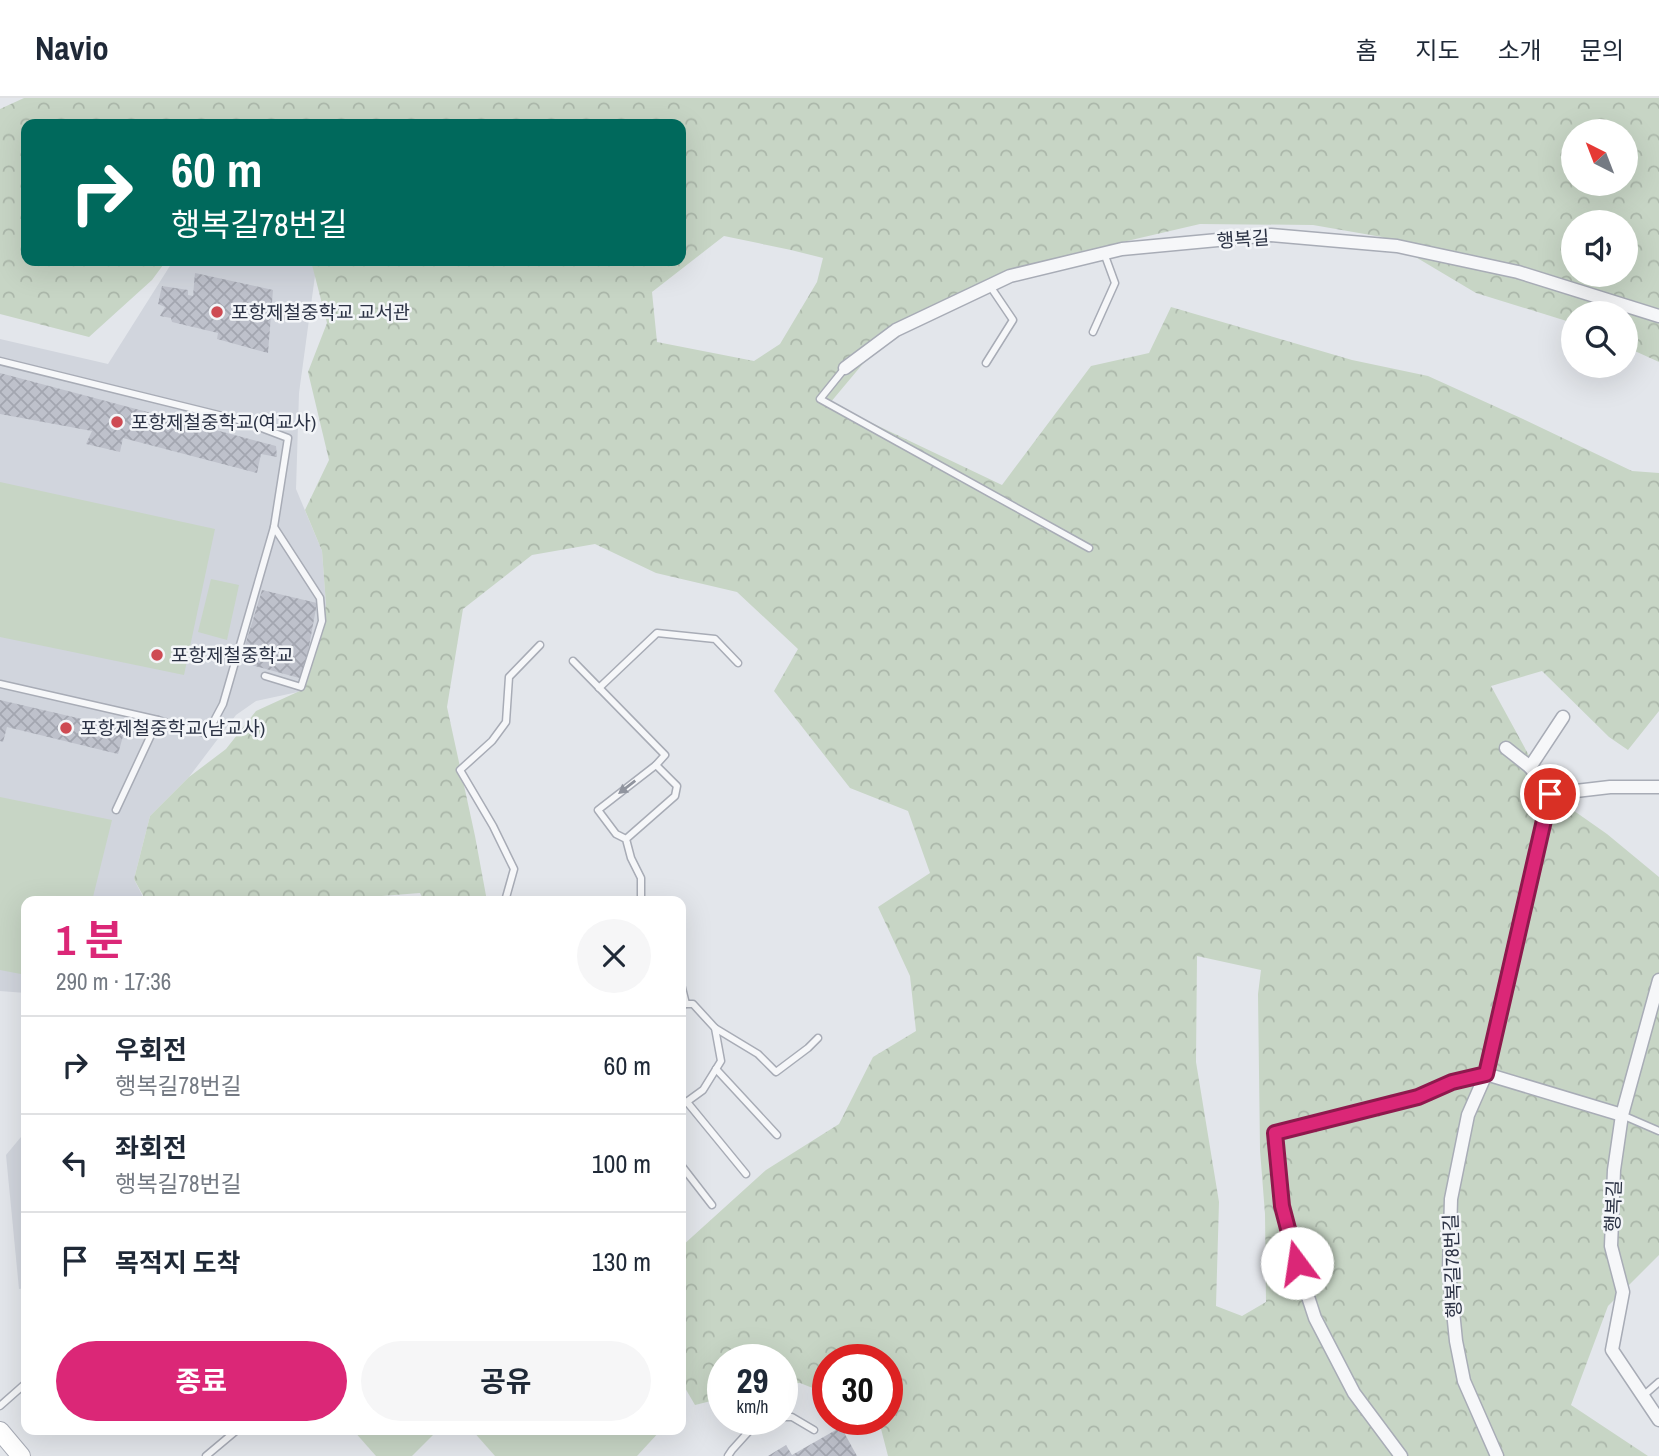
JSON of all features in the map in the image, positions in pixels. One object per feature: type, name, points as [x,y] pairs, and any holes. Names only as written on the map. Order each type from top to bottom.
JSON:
[{"type":"main road","points":[[0,1431],[21,1456]]},
{"type":"street","name":"행복길","points":[[845,368],[896,330],[1010,276],[1122,249],[1271,236],[1397,246],[1518,272],[1659,316]]},
{"type":"street","points":[[1530,767],[1563,717]]},
{"type":"street","points":[[1506,748],[1530,767],[1550,794],[1610,787],[1659,787]]},
{"type":"street","name":"행복길78번길","points":[[1497,1456],[1464,1381],[1456,1341],[1449,1270],[1451,1199],[1468,1115],[1486,1074],[1550,794]]},
{"type":"street","name":"행복길","points":[[1659,980],[1622,1115],[1614,1170],[1611,1246],[1623,1292],[1612,1350],[1659,1420]]},
{"type":"street","points":[[1401,1456],[1354,1393],[1315,1318],[1282,1206],[1275,1133],[1418,1097],[1452,1082],[1486,1074],[1622,1115]]},
{"type":"lane","points":[[1093,331],[1115,284],[1104,253]]},
{"type":"lane","points":[[986,363],[1013,320],[990,286]]},
{"type":"lane","points":[[0,361],[243,421],[288,438],[274,527],[223,704],[207,734],[158,720],[0,684]]},
{"type":"lane","points":[[845,368],[820,399],[1089,548]]},
{"type":"lane","points":[[265,676],[301,687],[322,621],[320,598],[274,527]]},
{"type":"lane","points":[[599,688],[657,634],[715,639],[738,663]]},
{"type":"lane","points":[[506,896],[514,869],[460,770],[492,741],[506,722],[509,677],[540,645]]},
{"type":"lane","points":[[573,661],[665,755],[598,810],[616,834],[626,839],[631,858],[641,878],[641,896]]},
{"type":"lane","points":[[116,810],[158,720]]},
{"type":"lane","points":[[626,839],[675,796],[677,786],[656,765]]},
{"type":"lane","points":[[686,1004],[693,1004],[715,1028],[758,1055],[776,1072],[818,1038]]},
{"type":"lane","points":[[686,1103],[703,1090],[721,1061],[715,1028]]},
{"type":"lane","points":[[716,1069],[777,1135]]},
{"type":"lane","points":[[686,1106],[746,1174]]},
{"type":"lane","points":[[1622,1115],[1659,1131]]},
{"type":"lane","points":[[686,1171],[712,1205]]},
{"type":"lane","points":[[1643,1396],[1659,1382]]},
{"type":"lane","points":[[0,1406],[21,1387]]},
{"type":"lane","points":[[206,1456],[231,1435]]},
{"type":"lane","points":[[728,1456],[746,1435]]},
{"type":"shaded area","name":"포항제철중학교","points":[[170,266],[316,266],[299,393],[296,489],[322,551],[326,605],[304,689],[256,701],[236,715],[189,777],[150,816],[134,879],[142,896],[21,896],[21,993],[0,991],[0,339],[108,364]]},
{"type":"shaded area","points":[[21,1137],[19,1289],[6,1155]]},
{"type":"green space","points":[[24,98],[1659,98],[1659,362],[1638,352],[1638,301],[1561,301],[1561,319],[1476,293],[1382,237],[1313,225],[1200,224],[1071,254],[1005,274],[897,323],[830,403],[1002,485],[1091,366],[1149,353],[1171,307],[1352,360],[1428,376],[1632,471],[1659,473],[1659,711],[1628,750],[1609,737],[1542,671],[1491,686],[1550,794],[1607,834],[1659,877],[1659,1255],[1608,1306],[1571,1405],[1648,1456],[888,1456],[883,1435],[903,1435],[903,1344],[812,1344],[812,1388],[798,1383],[798,1344],[707,1344],[707,1402],[695,1405],[686,1390],[686,1242],[766,1170],[839,1124],[873,1057],[916,1031],[910,976],[878,907],[930,873],[908,811],[850,788],[774,691],[798,649],[737,592],[656,573],[595,544],[532,555],[463,609],[447,707],[486,896],[422,896],[420,893],[382,896],[143,896],[134,879],[150,816],[189,777],[226,749],[256,711],[304,689],[326,605],[322,551],[305,510],[329,460],[308,372],[327,323],[312,266],[685,266],[652,292],[657,342],[754,361],[780,344],[817,282],[823,258],[724,236],[686,266],[686,119],[21,119],[21,266],[162,266],[152,280],[89,337],[0,314],[0,109]],"holes":[[[1197,956],[1261,970],[1258,994],[1260,1150],[1265,1214],[1266,1302],[1242,1316],[1216,1306],[1219,1202],[1196,1062]]]},
{"type":"green space","points":[[0,482],[215,529],[184,675],[0,637]]},
{"type":"green space","points":[[211,579],[239,585],[227,640],[198,632]]},
{"type":"green space","points":[[0,797],[112,820],[93,896],[21,896],[21,974],[0,970]]},
{"type":"green space","points":[[357,1435],[433,1435],[412,1456],[376,1456]]},
{"type":"green space","points":[[476,1435],[656,1435],[637,1456],[495,1456]]},
{"type":"building","name":"포항제철중학교 교서관","points":[[195,273],[273,290],[268,353],[217,339],[218,333],[172,322],[171,318],[160,316],[165,307],[158,304],[162,286],[188,290],[188,295],[193,296]]},
{"type":"building","name":"포항제철중학교(여교사)","points":[[0,373],[276,446],[277,457],[261,454],[257,473],[123,438],[120,452],[86,444],[92,431],[0,414]]},
{"type":"building","points":[[262,590],[317,603],[303,679],[240,662]]},
{"type":"building","name":"포항제철중학교(남교사)","points":[[0,700],[125,729],[118,754],[7,727],[3,742],[0,741]]},
{"type":"building","points":[[827,1435],[845,1435],[857,1456],[768,1456],[786,1445],[792,1455]]},
{"type":"place","name":"포항제철중학교 교서관","points":[[217,312]]},
{"type":"place","name":"포항제철중학교(여교사)","points":[[117,422]]},
{"type":"place","name":"포항제철중학교","points":[[157,655]]},
{"type":"place","name":"포항제철중학교(남교사)","points":[[66,728]]},
{"type":"route","points":[[1297,1263],[1282,1206],[1275,1133],[1418,1097],[1452,1082],[1486,1074],[1550,794]]}]
